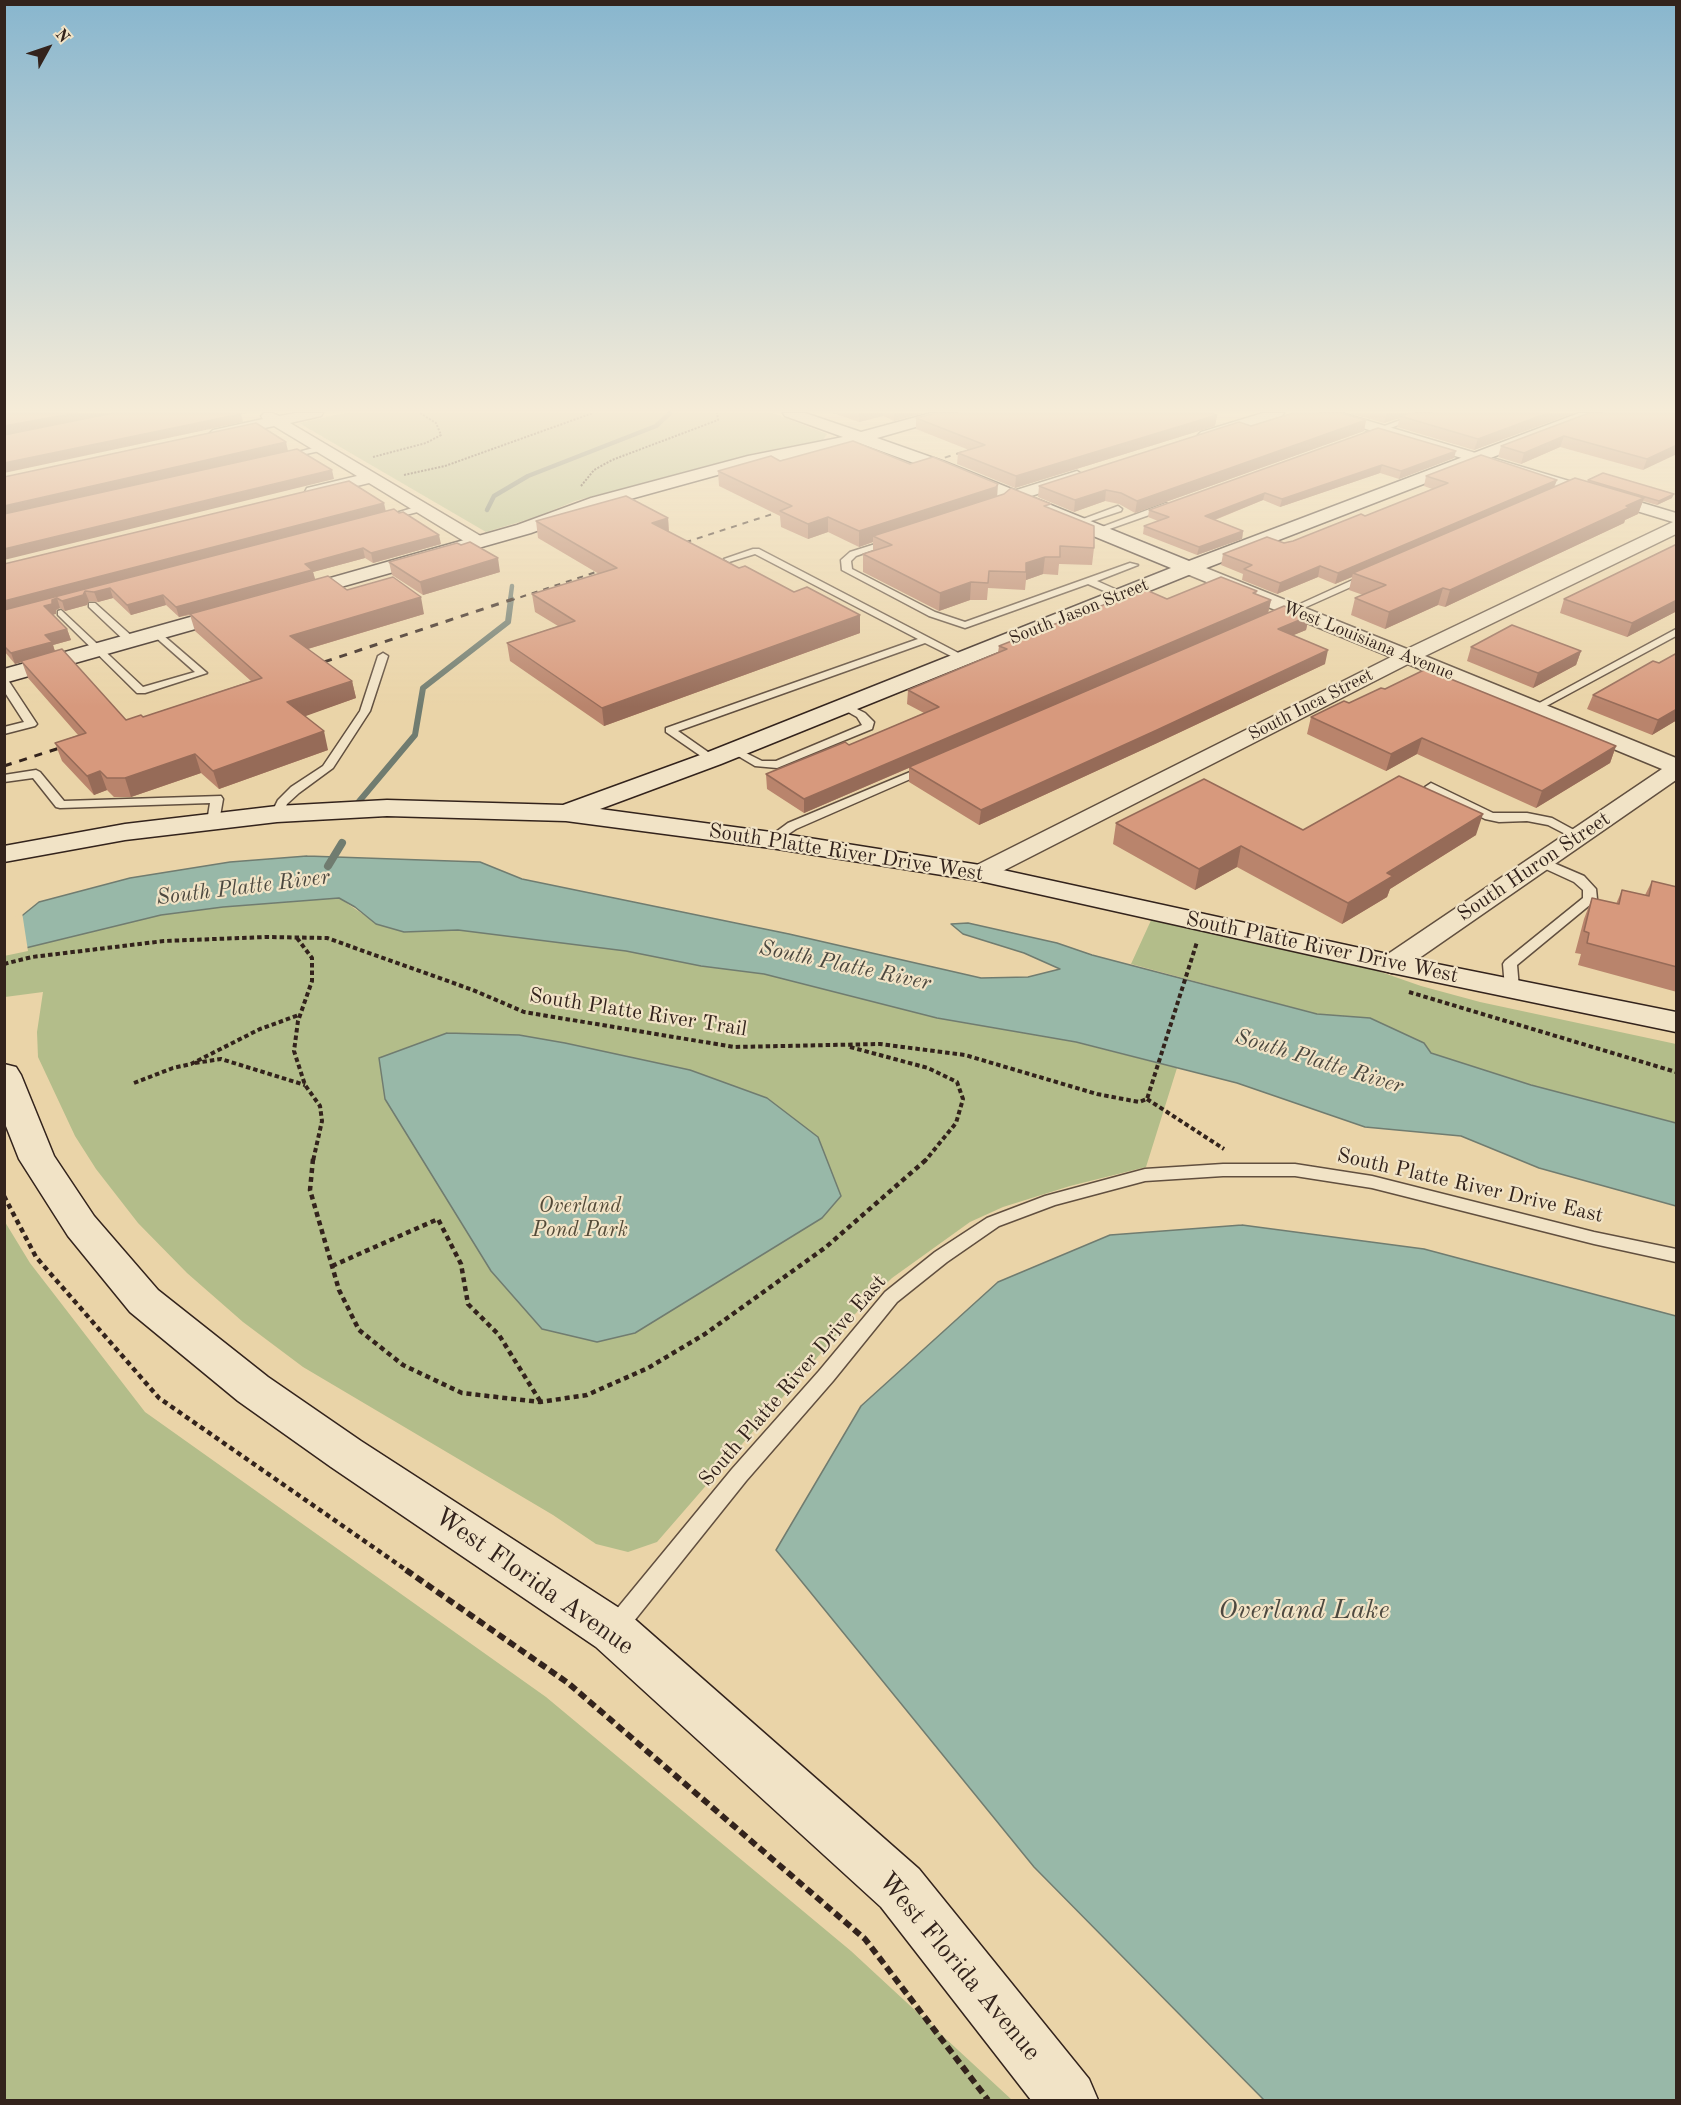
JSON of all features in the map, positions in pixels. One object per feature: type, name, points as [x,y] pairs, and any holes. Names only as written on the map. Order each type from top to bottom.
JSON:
[{"type":"street","points":[[427,511],[478,542]]},
{"type":"street","points":[[6,674],[524,529],[573,511]]},
{"type":"street","name":"West Louisiana Avenue","points":[[1046,511],[1079,522],[1677,766]]},
{"type":"street","name":"South Jason Street","points":[[566,813],[723,754],[1189,568],[1339,511]]},
{"type":"street","points":[[1655,511],[1677,518]]},
{"type":"street","name":"South Inca Street","points":[[980,873],[1407,657],[1677,527]]},
{"type":"street","name":"South Huron Street","points":[[1392,964],[1677,770]]},
{"type":"street","name":"South Platte River Drive West","points":[[4,854],[125,832],[277,814],[387,808],[566,813],[771,840],[980,873],[1392,964],[1677,1022]]},
{"type":"street","name":"West Florida Avenue","points":[[4,1075],[37,1159],[81,1226],[144,1301],[253,1389],[345,1454],[613,1630],[900,1888],[1068,2100]]},
{"type":"lane","points":[[375,520],[409,511]]},
{"type":"lane","points":[[1079,522],[1111,511]]},
{"type":"lane","points":[[1098,530],[1150,511]]},
{"type":"lane","points":[[898,539],[853,554],[846,560],[847,570],[932,614],[965,625],[1133,565]]},
{"type":"lane","points":[[729,559],[756,551],[963,658]]},
{"type":"lane","points":[[1269,620],[1378,572]]},
{"type":"lane","points":[[1088,581],[1121,595]]},
{"type":"lane","points":[[51,605],[62,602]]},
{"type":"lane","points":[[92,605],[130,640]]},
{"type":"lane","points":[[61,613],[141,692],[202,673],[157,633]]},
{"type":"lane","points":[[1535,708],[1677,632]]},
{"type":"lane","points":[[723,754],[670,730],[926,639]]},
{"type":"lane","points":[[277,814],[282,802],[295,790],[327,768],[364,711],[383,656]]},
{"type":"lane","points":[[4,731],[32,723],[6,674]]},
{"type":"lane","points":[[771,840],[792,826],[933,765]]},
{"type":"lane","points":[[4,779],[36,774],[60,804],[217,799],[213,822]]},
{"type":"lane","points":[[1431,787],[1489,816],[1499,818],[1527,816],[1552,822],[1579,837]]},
{"type":"lane","points":[[1512,988],[1510,964],[1590,899],[1589,889],[1579,879],[1542,862]]},
{"type":"lane","name":"South Platte River Drive East","points":[[613,1630],[739,1475],[891,1298],[941,1257],[993,1222],[1051,1200],[1145,1175],[1295,1170],[1372,1182],[1594,1238],[1677,1256]]},
{"type":"path","points":[[296,938],[312,958],[312,981],[300,1015],[294,1051],[305,1085],[320,1106],[322,1121],[312,1163],[310,1190],[339,1290],[359,1330],[403,1365],[462,1393],[540,1402],[588,1395],[648,1368],[705,1334],[826,1247],[927,1159],[956,1123],[963,1099],[957,1082],[928,1068],[844,1045]]},
{"type":"path","name":"South Platte River Trail","points":[[4,964],[32,957],[164,940],[327,938],[473,990],[524,1012],[734,1047],[880,1044],[965,1055],[1097,1094],[1131,1102],[1147,1099]]},
{"type":"path","points":[[1202,938],[1191,956],[1147,1099],[1257,1170]]},
{"type":"path","points":[[1408,992],[1677,1072]]},
{"type":"path","points":[[191,1064],[260,1029],[300,1015]]},
{"type":"path","points":[[134,1083],[173,1068],[221,1059],[305,1085]]},
{"type":"path","points":[[4,1196],[36,1257],[159,1398],[568,1683],[865,1939],[988,2100]]},
{"type":"path","points":[[332,1266],[438,1219],[460,1264],[468,1304],[499,1335],[540,1402]]},
{"type":"green space","points":[[450,511],[550,511],[536,517],[486,532]]},
{"type":"green space","name":"Overland Pond Park","points":[[339,898],[367,917],[404,932],[458,930],[626,951],[701,966],[764,974],[937,1018],[1075,1042],[1177,1068],[1146,1167],[1070,1186],[1003,1207],[970,1222],[892,1278],[855,1314],[657,1542],[628,1552],[596,1544],[553,1515],[303,1367],[243,1322],[187,1273],[138,1223],[96,1169],[75,1136],[38,1057],[37,1032],[43,992],[5,997],[4,953],[161,915],[223,907]]},
{"type":"green space","points":[[1153,916],[1355,963],[1421,986],[1480,1002],[1676,1044],[1676,1123],[1531,1085],[1431,1053],[1424,1043],[1370,1018],[1317,1014],[1131,964]]},
{"type":"green space","points":[[5,1222],[30,1263],[145,1412],[546,1697],[851,1951],[1012,2100],[5,2100]]},
{"type":"water","name":"South Platte River","points":[[307,856],[480,862],[522,879],[789,934],[981,978],[1028,977],[1060,969],[1024,953],[963,934],[951,924],[968,923],[1057,943],[1092,955],[1317,1014],[1370,1018],[1424,1043],[1431,1053],[1531,1085],[1676,1123],[1676,1206],[1539,1168],[1461,1136],[1365,1127],[1237,1083],[1076,1042],[937,1018],[764,974],[701,966],[626,951],[458,930],[404,932],[376,924],[355,907],[339,898],[223,907],[161,915],[5,953],[13,923],[39,902],[130,878],[230,862]]},
{"type":"water","points":[[447,1033],[519,1035],[565,1043],[690,1070],[767,1098],[818,1137],[841,1196],[822,1218],[635,1333],[597,1342],[542,1329],[491,1271],[385,1099],[379,1058]]},
{"type":"water","name":"Overland Lake","points":[[1242,1225],[1424,1249],[1676,1316],[1676,2100],[1264,2100],[1034,1867],[776,1550],[861,1406],[998,1282],[1110,1235]]},
{"type":"pier","points":[[22,912],[28,951],[4,956],[4,922],[12,920]]},
{"type":"building","points":[[16,511],[161,511],[4,549],[4,514]]},
{"type":"building","points":[[223,511],[352,511],[4,601],[4,564]]},
{"type":"building","points":[[385,511],[403,512],[439,535],[371,553],[363,548],[305,564],[312,570],[176,607],[163,595],[127,605],[110,588],[94,592],[85,591],[83,595],[62,601],[57,598],[52,600],[52,604],[44,606],[67,629],[45,635],[52,642],[11,653],[4,646],[4,610]]},
{"type":"building","points":[[571,511],[655,511],[668,518],[652,523],[739,568],[745,566],[794,592],[807,587],[860,615],[602,708],[507,643],[575,621],[532,594],[617,568],[536,521]]},
{"type":"building","points":[[781,511],[921,511],[859,531],[828,517],[808,524]]},
{"type":"building","points":[[950,511],[1057,511],[1094,526],[1094,548],[1060,546],[1060,557],[1045,557],[1026,563],[1026,572],[989,571],[988,583],[971,582],[940,593],[863,554],[892,545],[873,536]]},
{"type":"building","points":[[1153,511],[1217,511],[1205,516],[1243,531],[1199,547],[1144,526],[1169,517]]},
{"type":"building","points":[[1377,511],[1483,511],[1338,573],[1320,566],[1280,583],[1244,569],[1252,565],[1223,554],[1267,537],[1284,543],[1293,541],[1361,514],[1365,516]]},
{"type":"building","points":[[1497,511],[1621,511],[1450,590],[1443,588],[1389,612],[1355,598],[1386,585],[1353,573]]},
{"type":"building","points":[[470,542],[498,558],[420,582],[389,562],[457,543],[461,545]]},
{"type":"building","points":[[1677,544],[1677,600],[1632,623],[1564,599]]},
{"type":"building","points":[[328,576],[347,590],[393,577],[421,597],[290,636],[352,681],[287,702],[324,731],[213,771],[195,754],[125,778],[107,778],[100,771],[87,776],[55,743],[86,733],[21,661],[62,649],[126,720],[141,715],[143,717],[262,678],[190,614]]},
{"type":"building","points":[[1221,577],[1257,591],[1253,593],[1271,600],[804,799],[766,774],[845,742],[849,745],[939,707],[908,690],[1007,649],[999,646],[1144,589],[1167,599]]},
{"type":"building","points":[[1284,606],[1309,616],[1278,629],[1328,650],[981,810],[909,767]]},
{"type":"building","points":[[1512,625],[1581,651],[1538,673],[1471,647]]},
{"type":"building","points":[[1677,653],[1677,709],[1658,720],[1593,695],[1653,661],[1659,663]]},
{"type":"building","points":[[1426,669],[1616,746],[1542,791],[1422,738],[1391,754],[1311,717],[1344,701],[1349,703],[1381,688],[1385,689]]},
{"type":"building","points":[[1399,776],[1483,814],[1387,873],[1393,876],[1348,903],[1241,846],[1199,869],[1116,823],[1204,779],[1303,830]]},
{"type":"building","points":[[1652,881],[1677,887],[1677,967],[1587,943],[1589,933],[1584,931],[1592,898],[1619,904],[1622,890],[1649,896]]},
{"type":"waterway","points":[[510,601],[512,586]]},
{"type":"waterway","points":[[356,805],[415,735],[423,688],[508,622],[511,599]]},
{"type":"waterway","name":"South Platte River","points":[[328,866],[342,843]]},
{"type":"railway","points":[[674,546],[781,511]]},
{"type":"railway","points":[[509,601],[611,567]]},
{"type":"railway","points":[[309,667],[513,599]]},
{"type":"railway","points":[[4,766],[72,744]]}]
